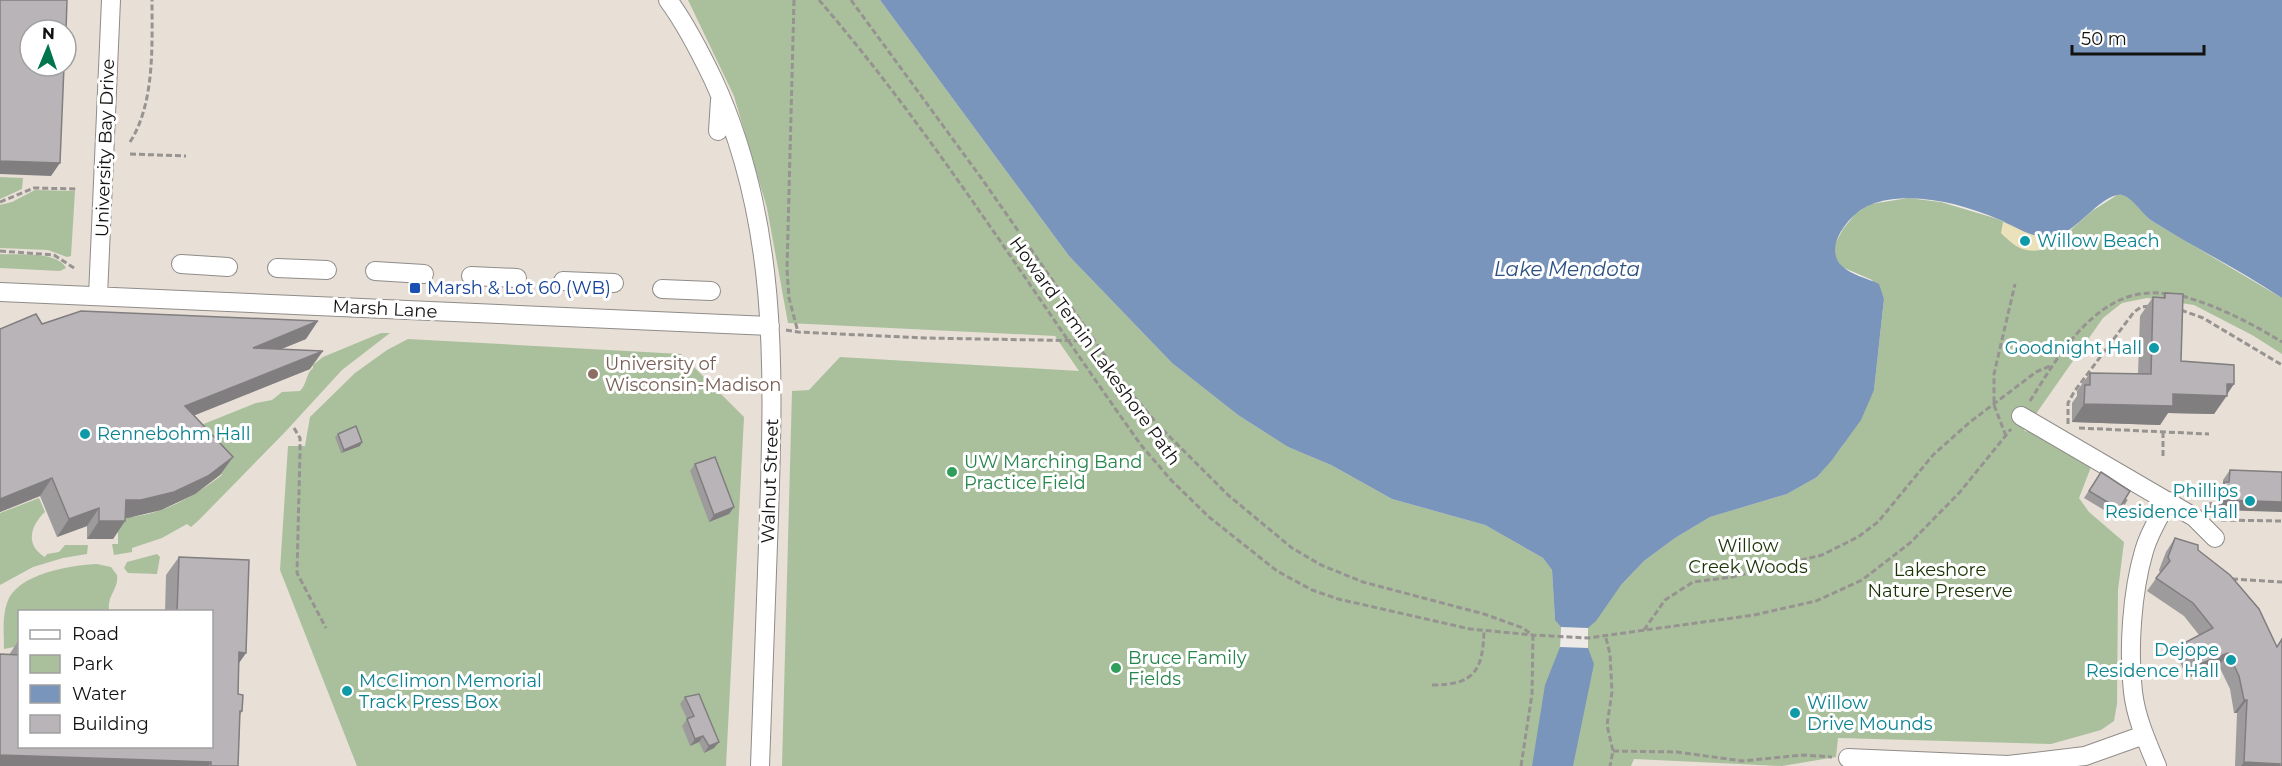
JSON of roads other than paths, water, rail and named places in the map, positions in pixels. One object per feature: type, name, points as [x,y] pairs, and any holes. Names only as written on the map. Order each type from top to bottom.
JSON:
[{"type":"street","name":"University Bay Drive","points":[[98,296],[111,0]]},
{"type":"street","points":[[673,4],[673,28]]},
{"type":"street","name":"Walnut Street","points":[[673,4],[720,94],[743,157],[766,265],[772,418],[760,766]]},
{"type":"street","points":[[718,131],[720,94]]},
{"type":"street","points":[[181,264],[228,267]]},
{"type":"street","points":[[277,268],[327,270]]},
{"type":"street","points":[[375,271],[424,274]]},
{"type":"street","points":[[471,276],[518,278]]},
{"type":"street","points":[[563,281],[614,283]]},
{"type":"street","points":[[662,289],[711,291]]},
{"type":"street","name":"Marsh Lane","points":[[0,292],[770,327]]},
{"type":"street","points":[[2021,416],[2108,459],[2210,533]]},
{"type":"street","points":[[2157,766],[2144,735],[2133,693],[2133,616],[2144,549],[2168,501]]},
{"type":"street","points":[[1848,758],[2008,765],[2085,756],[2144,735]]},
{"type":"water","name":"Lake Mendota","points":[[880,0],[2282,0],[2282,298],[2152,221],[2126,196],[2122,195],[2106,200],[2071,229],[2054,237],[2025,232],[1972,209],[1944,202],[1915,198],[1887,200],[1871,204],[1861,210],[1842,230],[1835,252],[1837,260],[1846,269],[1879,284],[1884,299],[1874,390],[1861,420],[1817,477],[1787,494],[1710,517],[1675,538],[1644,561],[1621,585],[1596,621],[1588,628],[1588,648],[1594,664],[1573,766],[1532,766],[1545,685],[1560,647],[1561,627],[1555,620],[1552,570],[1543,558],[1485,525],[1392,499],[1331,465],[1288,447],[1238,415],[1172,363],[1069,256]]},
{"type":"place","name":"Willow Beach","points":[[2025,241]]},
{"type":"place","name":"Marsh & Lot 60 (WB)","points":[[415,288]]},
{"type":"place","name":"Goodnight Hall","points":[[2154,348]]},
{"type":"place","name":"University of Wisconsin-Madison","points":[[593,374]]},
{"type":"place","name":"Rennebohm Hall","points":[[85,434]]},
{"type":"place","name":"UW Marching Band Practice Field","points":[[952,472]]},
{"type":"place","name":"Phillips Residence Hall","points":[[2250,501]]},
{"type":"place","name":"Dejope Residence Hall","points":[[2231,660]]},
{"type":"place","name":"Bruce Family Fields","points":[[1116,668]]},
{"type":"place","name":"McClimon Memorial Track Press Box","points":[[347,691]]},
{"type":"place","name":"Willow Drive Mounds","points":[[1795,713]]},
{"type":"park label","name":"Willow Creek Woods","points":[[1748,556]]},
{"type":"park label","name":"Lakeshore Nature Preserve","points":[[1940,580]]}]
